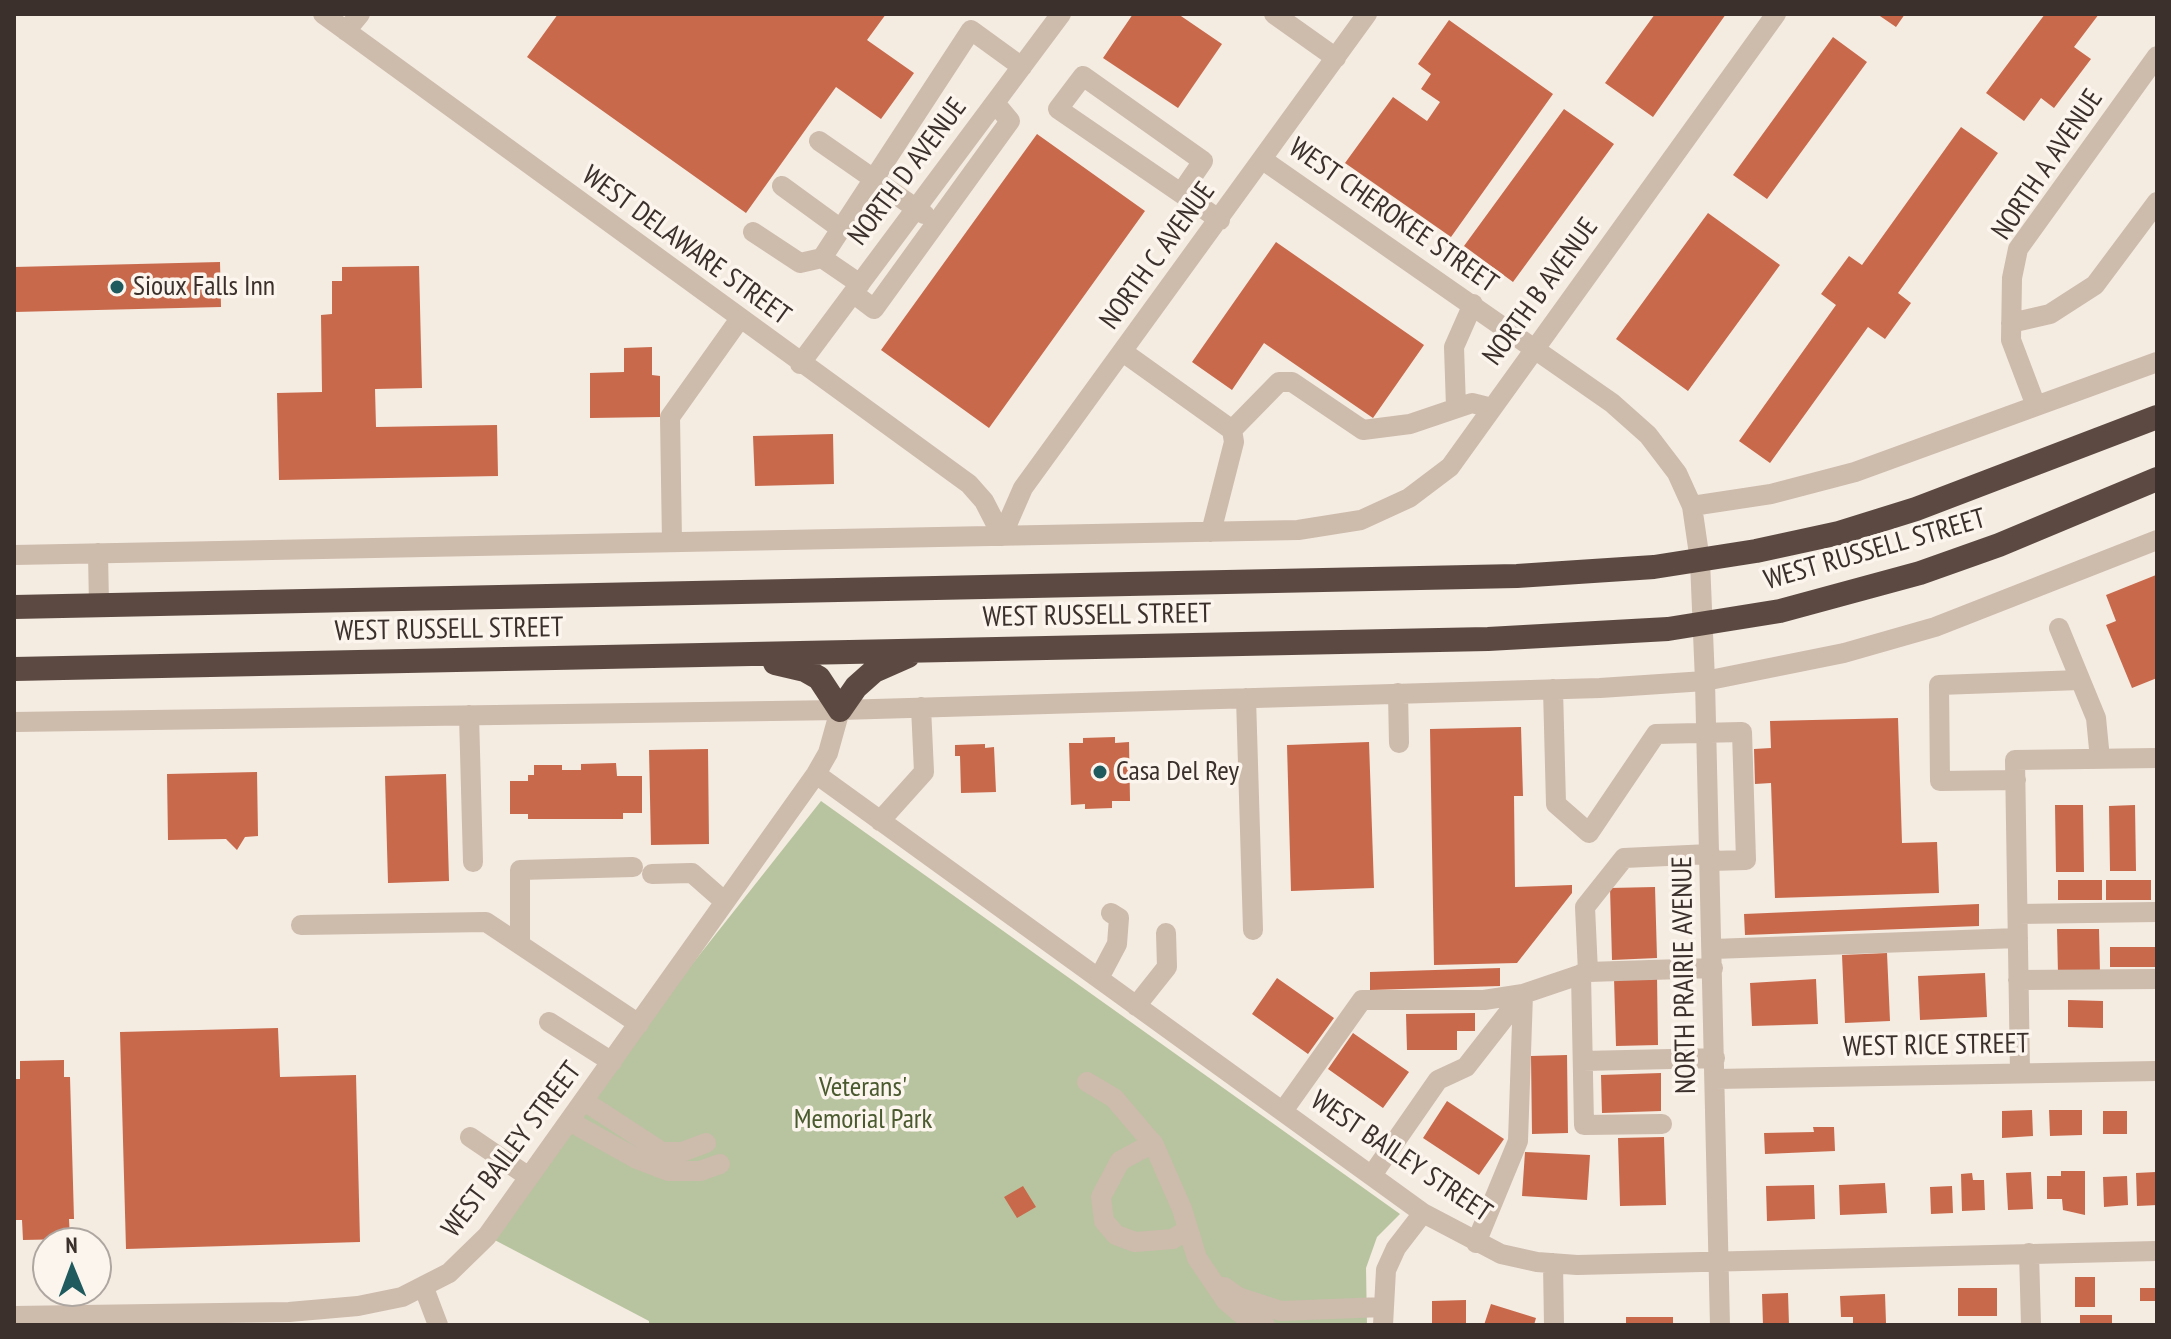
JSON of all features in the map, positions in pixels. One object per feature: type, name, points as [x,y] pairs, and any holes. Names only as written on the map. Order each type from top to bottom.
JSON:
[{"type":"highway","name":"WEST RUSSELL STREET","points":[[14,607],[1517,576],[1700,561],[1839,533],[1916,509],[2157,417]]},
{"type":"highway","name":"WEST RUSSELL STREET","points":[[14,669],[1488,639],[1703,625],[1780,611],[1920,573],[1999,545],[2157,479]]},
{"type":"highway","points":[[682,655],[767,662],[805,670],[819,678],[840,710],[874,671],[908,656],[946,650]]},
{"type":"street","name":"WEST DELAWARE STREET","points":[[323,14],[739,320],[969,484],[984,501],[1002,536]]},
{"type":"street","points":[[346,31],[360,14]]},
{"type":"street","name":"NORTH D AVENUE","points":[[800,364],[1061,14]]},
{"type":"street","points":[[1274,14],[1336,58]]},
{"type":"street","name":"NORTH C AVENUE","points":[[1002,536],[1023,488],[1367,14]]},
{"type":"street","name":"NORTH B AVENUE","points":[[1211,532],[1298,530],[1361,520],[1409,498],[1450,467],[1776,14]]},
{"type":"street","points":[[753,232],[800,263],[822,258],[976,22],[1022,67]]},
{"type":"street","name":"NORTH A AVENUE","points":[[2036,406],[2011,340],[2012,278],[2018,249],[2157,56]]},
{"type":"street","points":[[1181,193],[1203,161],[1083,76],[1058,109],[1220,220]]},
{"type":"street","points":[[822,258],[874,309],[1010,121],[995,103]]},
{"type":"street","points":[[819,141],[937,222]]},
{"type":"street","name":"WEST CHEROKEE STREET","points":[[1263,160],[1535,347],[1612,403],[1648,435],[1677,473],[1692,506],[1700,561],[1703,625]]},
{"type":"street","points":[[782,186],[841,229]]},
{"type":"street","points":[[2011,323],[2050,314],[2095,285],[2157,202]]},
{"type":"street","points":[[1456,407],[1454,347],[1473,304]]},
{"type":"street","points":[[672,542],[670,417],[739,320]]},
{"type":"street","points":[[14,555],[1211,532],[1234,442],[1232,430],[1123,352]]},
{"type":"street","points":[[1692,506],[1771,494],[1855,472],[2157,362]]},
{"type":"street","points":[[1232,430],[1279,382],[1292,382],[1363,430],[1410,424],[1472,403],[1492,408]]},
{"type":"street","points":[[14,722],[840,710],[1553,689],[1705,681],[1844,653],[1935,627],[2157,540]]},
{"type":"street","points":[[98,553],[99,605]]},
{"type":"street","name":"NORTH PRAIRIE AVENUE","points":[[1703,625],[1720,1325]]},
{"type":"street","points":[[2059,628],[2096,718],[2100,759]]},
{"type":"street","points":[[2080,680],[1939,685],[1940,781],[2100,759],[2157,758]]},
{"type":"street","points":[[1553,689],[1556,804],[1589,833],[1656,734],[1742,732],[1746,860],[1624,858],[1585,907],[1584,1125],[1662,1124]]},
{"type":"street","points":[[1398,693],[1399,743]]},
{"type":"street","points":[[1246,698],[1253,930]]},
{"type":"street","points":[[880,821],[924,772],[921,707]]},
{"type":"street","name":"WEST BAILEY STREET","points":[[14,1316],[174,1319],[358,1306],[424,1288],[461,1264],[487,1236],[816,774],[828,753],[840,710]]},
{"type":"street","points":[[469,715],[473,862]]},
{"type":"street","points":[[2016,770],[2020,1072]]},
{"type":"street","name":"WEST BAILEY STREET","points":[[816,774],[1423,1213],[1476,1243],[1520,1259],[1553,1263],[1719,1261],[2157,1251]]},
{"type":"street","points":[[520,944],[520,870],[692,873],[725,902]]},
{"type":"street","points":[[2018,914],[2157,912]]},
{"type":"street","points":[[1099,978],[1117,944],[1119,918],[1111,913]]},
{"type":"street","points":[[301,925],[486,922],[639,1024]]},
{"type":"street","points":[[1136,1006],[1167,967],[1166,933]]},
{"type":"street","points":[[1283,1111],[1362,1000],[1484,1000],[1523,994],[1585,973],[1713,958],[2018,938]]},
{"type":"street","points":[[2018,980],[2157,979]]},
{"type":"street","points":[[1372,1175],[1438,1080],[1466,1067],[1523,994]]},
{"type":"street","points":[[1476,1243],[1518,1141],[1523,994]]},
{"type":"street","points":[[549,1022],[612,1062]]},
{"type":"street","points":[[1583,1061],[1715,1058]]},
{"type":"street","name":"WEST RICE STREET","points":[[1716,1079],[2157,1071]]},
{"type":"street","points":[[1087,1082],[1114,1098],[1153,1143],[1197,1258],[1226,1301],[1246,1318],[1265,1325]]},
{"type":"street","points":[[584,1101],[662,1152],[682,1152],[706,1143]]},
{"type":"street","points":[[569,1121],[637,1159],[668,1171],[700,1171],[720,1164]]},
{"type":"street","points":[[470,1137],[529,1177]]},
{"type":"street","points":[[1153,1143],[1120,1161],[1101,1197],[1104,1221],[1112,1233],[1135,1242],[1173,1239],[1188,1229]]},
{"type":"street","points":[[1213,1281],[1238,1297],[1281,1311],[1383,1316],[1384,1281],[1391,1258],[1423,1213]]},
{"type":"street","points":[[2029,1253],[2031,1325]]},
{"type":"street","points":[[1553,1263],[1554,1325]]},
{"type":"street","points":[[424,1288],[438,1325]]},
{"type":"green space","name":"Veterans' Memorial Park","points":[[821,801],[1400,1214],[1377,1237],[1366,1268],[1367,1325],[649,1325],[649,1321],[487,1236],[584,1101]]},
{"type":"building","points":[[558,14],[886,14],[867,40],[914,73],[881,119],[836,87],[746,213],[527,57]]},
{"type":"building","points":[[1133,14],[1178,14],[1222,44],[1178,108],[1103,58]]},
{"type":"building","points":[[1655,14],[1726,14],[1653,117],[1605,83]]},
{"type":"building","points":[[1877,14],[1905,14],[1896,27]]},
{"type":"building","points":[[2045,14],[2099,14],[2074,47],[2091,59],[2054,108],[2041,98],[2024,121],[1986,93]]},
{"type":"building","points":[[1449,20],[1553,94],[1451,237],[1345,163],[1393,97],[1427,121],[1440,102],[1421,89],[1431,74],[1418,64]]},
{"type":"building","points":[[1833,37],[1867,62],[1767,199],[1733,175]]},
{"type":"building","points":[[1564,109],[1614,144],[1513,282],[1464,246]]},
{"type":"building","points":[[1961,127],[1998,153],[1898,293],[1911,303],[1885,339],[1868,327],[1770,463],[1739,441],[1836,305],[1821,294],[1849,256],[1862,265]]},
{"type":"building","points":[[1037,134],[1145,211],[989,428],[881,350]]},
{"type":"building","points":[[1708,213],[1780,265],[1688,391],[1616,339]]},
{"type":"building","points":[[1276,242],[1424,345],[1373,418],[1264,343],[1232,390],[1192,362]]},
{"type":"building","name":"Sioux Falls Inn","points":[[220,262],[221,307],[14,312],[14,267]]},
{"type":"building","points":[[419,266],[422,388],[375,389],[376,427],[497,425],[498,476],[279,480],[277,393],[322,392],[321,315],[332,314],[332,281],[342,281],[342,267]]},
{"type":"building","points":[[652,347],[652,375],[660,376],[660,417],[590,418],[590,373],[624,372],[624,348]]},
{"type":"building","points":[[833,434],[834,484],[755,486],[753,436]]},
{"type":"building","points":[[2156,575],[2157,678],[2132,688],[2106,625],[2116,621],[2106,595]]},
{"type":"building","points":[[1898,718],[1902,843],[1937,842],[1939,893],[1775,898],[1771,783],[1755,784],[1754,749],[1771,748],[1770,721]]},
{"type":"building","points":[[1521,727],[1523,796],[1514,796],[1515,887],[1572,885],[1572,893],[1517,963],[1434,965],[1430,729]]},
{"type":"building","name":"Casa Del Rey","points":[[1115,737],[1115,743],[1129,742],[1130,801],[1112,801],[1112,808],[1085,809],[1085,804],[1071,805],[1069,743],[1083,743],[1083,738]]},
{"type":"building","points":[[1369,742],[1374,888],[1291,891],[1287,745]]},
{"type":"building","points":[[985,744],[985,748],[994,747],[996,792],[961,793],[960,756],[955,756],[955,745]]},
{"type":"building","points":[[708,749],[709,844],[651,845],[649,750]]},
{"type":"building","points":[[616,763],[617,776],[642,776],[642,813],[623,813],[623,819],[528,819],[528,814],[510,814],[510,781],[528,781],[528,775],[534,775],[534,765],[562,765],[562,770],[581,770],[581,764]]},
{"type":"building","points":[[257,772],[258,836],[245,837],[237,850],[226,839],[168,840],[167,774]]},
{"type":"building","points":[[446,774],[449,881],[388,883],[385,776]]},
{"type":"building","points":[[2055,805],[2083,805],[2084,872],[2056,872]]},
{"type":"building","points":[[2135,805],[2136,871],[2110,871],[2109,806]]},
{"type":"building","points":[[2058,880],[2102,880],[2102,900],[2058,900]]},
{"type":"building","points":[[2106,880],[2151,880],[2151,900],[2106,900]]},
{"type":"building","points":[[1655,887],[1657,958],[1612,960],[1610,888]]},
{"type":"building","points":[[1979,904],[1979,926],[1745,935],[1744,914]]},
{"type":"building","points":[[2057,929],[2099,929],[2100,974],[2058,974]]},
{"type":"building","points":[[2110,947],[2157,947],[2157,967],[2110,967]]},
{"type":"building","points":[[1887,953],[1890,1021],[1845,1023],[1842,955]]},
{"type":"building","points":[[1500,968],[1500,986],[1370,990],[1370,972]]},
{"type":"building","points":[[1985,973],[1987,1017],[1920,1020],[1918,976]]},
{"type":"building","points":[[1657,977],[1658,1045],[1616,1046],[1614,978]]},
{"type":"building","points":[[1277,978],[1334,1018],[1308,1054],[1252,1014]]},
{"type":"building","points":[[1816,979],[1818,1024],[1752,1026],[1750,983]]},
{"type":"building","points":[[2068,1000],[2103,1001],[2103,1028],[2068,1027]]},
{"type":"building","points":[[1475,1013],[1475,1031],[1457,1031],[1457,1050],[1407,1050],[1406,1014]]},
{"type":"building","points":[[278,1028],[280,1077],[356,1075],[360,1242],[126,1249],[120,1032]]},
{"type":"building","points":[[1353,1033],[1409,1072],[1383,1108],[1328,1069]]},
{"type":"building","points":[[1567,1055],[1568,1133],[1532,1134],[1531,1056]]},
{"type":"building","points":[[64,1060],[64,1077],[70,1077],[74,1219],[69,1219],[69,1227],[32,1227],[32,1240],[23,1240],[22,1220],[16,1220],[14,1079],[20,1079],[20,1061]]},
{"type":"building","points":[[1661,1073],[1661,1111],[1602,1113],[1601,1075]]},
{"type":"building","points":[[1447,1101],[1504,1139],[1479,1175],[1423,1138]]},
{"type":"building","points":[[2032,1110],[2033,1136],[2002,1138],[2002,1111]]},
{"type":"building","points":[[2049,1110],[2082,1110],[2082,1135],[2050,1136]]},
{"type":"building","points":[[2103,1111],[2127,1111],[2127,1134],[2103,1134]]},
{"type":"building","points":[[1813,1127],[1834,1127],[1835,1151],[1765,1154],[1764,1133],[1814,1132]]},
{"type":"building","points":[[1664,1137],[1666,1205],[1620,1206],[1618,1138]]},
{"type":"building","points":[[1525,1152],[1590,1155],[1587,1200],[1522,1196]]},
{"type":"building","points":[[2061,1171],[2085,1171],[2085,1215],[2063,1210],[2062,1199],[2047,1199],[2047,1176],[2061,1176]]},
{"type":"building","points":[[2031,1172],[2033,1209],[2008,1210],[2006,1173]]},
{"type":"building","points":[[2156,1172],[2157,1205],[2137,1206],[2136,1173]]},
{"type":"building","points":[[1972,1173],[1973,1180],[1984,1180],[1985,1210],[1962,1211],[1961,1174]]},
{"type":"building","points":[[2127,1176],[2128,1205],[2104,1207],[2103,1177]]},
{"type":"building","points":[[1885,1183],[1887,1213],[1840,1215],[1839,1185]]},
{"type":"building","points":[[1814,1185],[1815,1219],[1767,1221],[1766,1186]]},
{"type":"building","points":[[1023,1186],[1036,1207],[1017,1218],[1004,1197]]},
{"type":"building","points":[[1952,1186],[1953,1213],[1931,1214],[1930,1187]]},
{"type":"building","points":[[2075,1277],[2095,1277],[2095,1307],[2075,1307]]},
{"type":"building","points":[[1958,1288],[1997,1288],[1997,1316],[1958,1316]]},
{"type":"building","points":[[2140,1288],[2157,1288],[2157,1301],[2140,1301]]},
{"type":"building","points":[[1788,1293],[1789,1325],[1763,1325],[1762,1294]]},
{"type":"building","points":[[1885,1294],[1886,1323],[1853,1324],[1853,1317],[1841,1317],[1840,1296]]},
{"type":"building","points":[[1466,1300],[1466,1325],[1432,1325],[1432,1301]]},
{"type":"building","points":[[1491,1304],[1536,1318],[1534,1325],[1484,1325]]},
{"type":"building","points":[[2080,1315],[2112,1315],[2112,1325],[2080,1325]]},
{"type":"building","points":[[1626,1317],[1673,1317],[1673,1325],[1626,1325]]},
{"type":"place","name":"Sioux Falls Inn","points":[[117,287]]},
{"type":"place","name":"Casa Del Rey","points":[[1100,772]]}]
